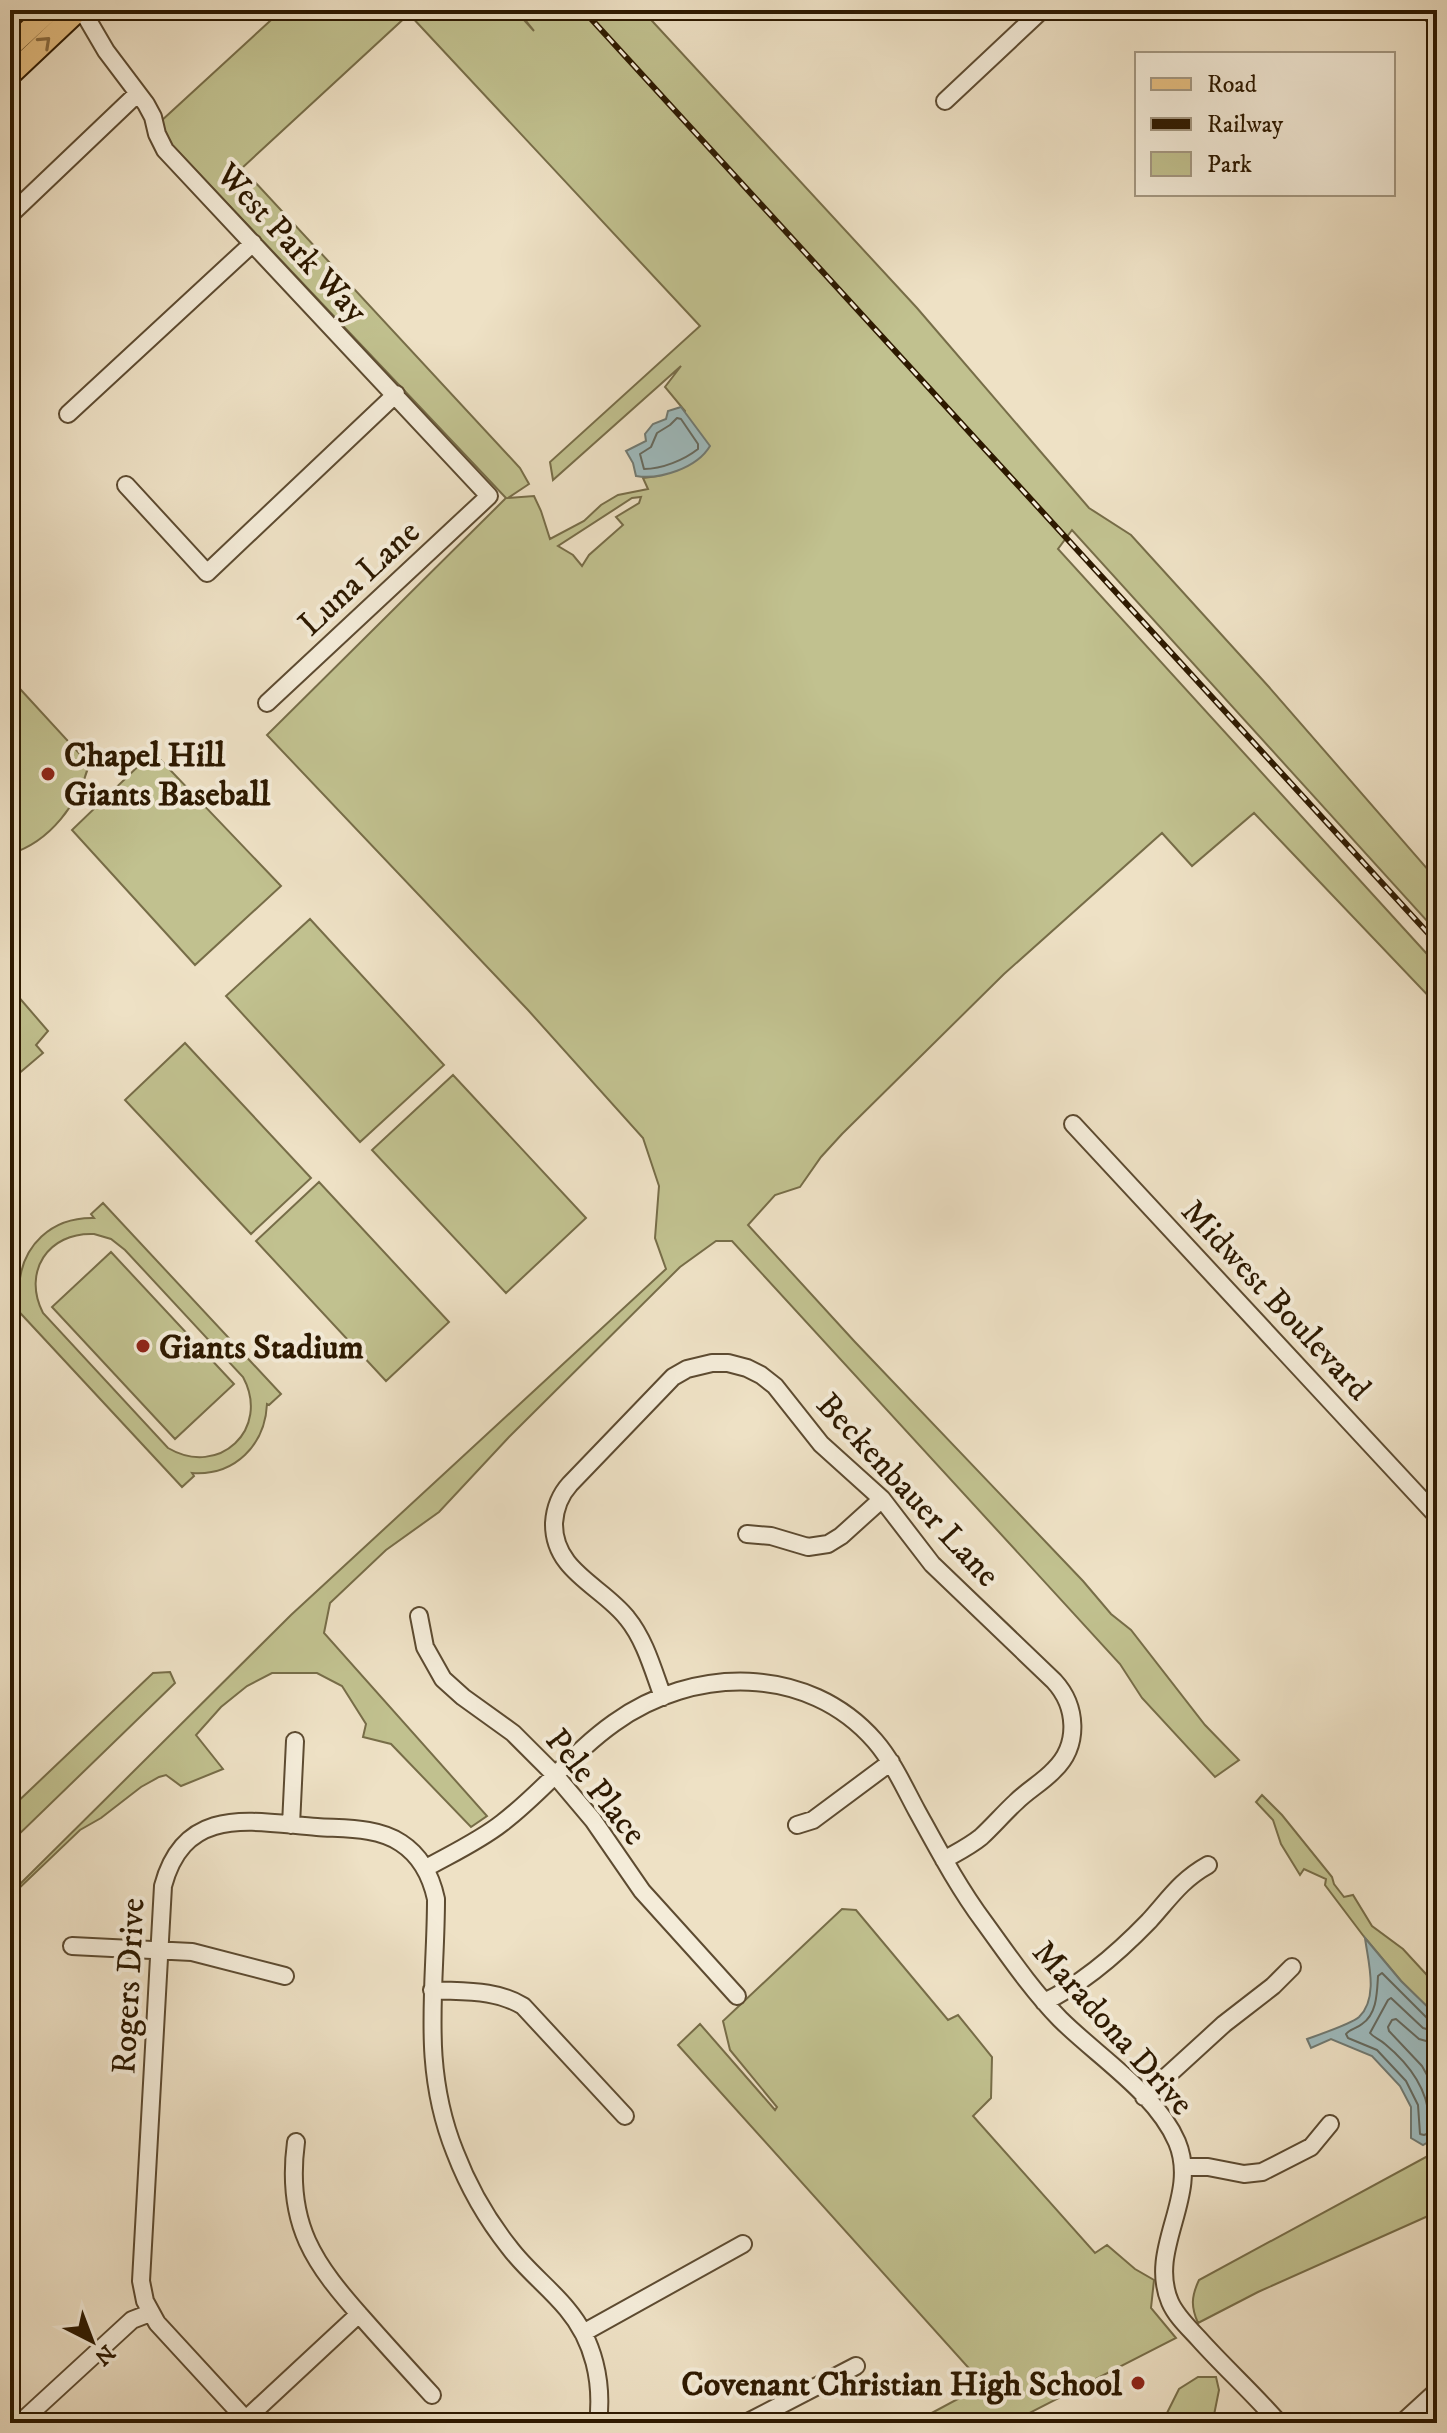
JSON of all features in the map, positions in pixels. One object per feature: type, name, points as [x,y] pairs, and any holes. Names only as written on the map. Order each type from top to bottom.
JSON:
[{"type":"main road","points":[[10,47],[50,10]]},
{"type":"main road","points":[[10,75],[81,10]]},
{"type":"main road","points":[[1431,10],[1437,16]]},
{"type":"street","name":"West Park Way","points":[[81,10],[147,107],[165,150],[489,496]]},
{"type":"street","points":[[945,101],[1042,10]]},
{"type":"street","points":[[10,215],[137,94]]},
{"type":"street","points":[[68,414],[253,243]]},
{"type":"street","points":[[126,485],[207,573],[396,394]]},
{"type":"street","name":"Luna Lane","points":[[267,703],[489,496]]},
{"type":"street","name":"Midwest Boulevard","points":[[1073,1124],[1437,1516]]},
{"type":"street","name":"Beckenbauer Lane","points":[[663,1697],[631,1623],[562,1556],[555,1535],[556,1512],[561,1495],[570,1484],[663,1386],[685,1370],[705,1364],[724,1362],[740,1365],[765,1378],[821,1444],[882,1499],[932,1564],[1057,1684],[1067,1699],[1072,1718],[1072,1736],[1063,1760],[979,1839],[944,1860]]},
{"type":"street","points":[[747,1534],[771,1536],[808,1547],[828,1544],[845,1533],[882,1499]]},
{"type":"street","name":"Pele Place","points":[[419,1616],[425,1647],[447,1683],[506,1727],[555,1775],[593,1820],[642,1891],[737,1996]]},
{"type":"street","name":"Maradona Drive","points":[[426,1868],[503,1823],[617,1721],[663,1697],[693,1687],[727,1681],[765,1682],[793,1688],[847,1715],[870,1735],[891,1762],[972,1906],[1044,2002],[1144,2097],[1171,2129],[1181,2153],[1183,2191],[1164,2267],[1164,2282],[1170,2301],[1184,2323],[1280,2421]]},
{"type":"street","points":[[291,1825],[295,1741]]},
{"type":"street","points":[[797,1825],[821,1815],[891,1762]]},
{"type":"street","name":"Rogers Drive","points":[[150,2313],[141,2281],[163,1886],[169,1867],[183,1846],[203,1831],[231,1821],[371,1831],[407,1847],[426,1868]]},
{"type":"street","points":[[1044,2002],[1103,1963],[1141,1929],[1189,1875],[1208,1865]]},
{"type":"street","points":[[426,1868],[436,1899],[431,2036],[439,2100],[451,2142],[484,2211],[523,2264],[565,2306],[583,2333],[598,2378],[598,2423]]},
{"type":"street","points":[[72,1946],[206,1954],[285,1976]]},
{"type":"street","points":[[1144,2097],[1292,1967]]},
{"type":"street","points":[[432,1990],[492,1993],[523,2006],[625,2116]]},
{"type":"street","points":[[1183,2167],[1208,2167],[1239,2174],[1262,2172],[1311,2147],[1330,2124]]},
{"type":"street","points":[[296,2142],[294,2183],[298,2213],[304,2233],[325,2274],[432,2395]]},
{"type":"street","points":[[583,2333],[743,2244]]},
{"type":"street","points":[[20,2423],[132,2320],[150,2313],[247,2421],[359,2314]]},
{"type":"street","points":[[746,2423],[856,2366]]},
{"type":"street","points":[[1402,2423],[1437,2391]]},
{"type":"green space","points":[[282,10],[515,10],[534,31],[517,10],[642,10],[917,308],[1089,508],[1131,535],[1437,880],[1437,932],[1072,530],[1058,549],[1437,965],[1437,1005],[1254,813],[1192,866],[1162,833],[1004,974],[842,1134],[800,1187],[775,1195],[748,1225],[1111,1614],[1131,1630],[1205,1725],[1239,1760],[1215,1777],[1142,1698],[1120,1664],[732,1241],[716,1241],[680,1267],[509,1437],[439,1512],[386,1550],[330,1603],[324,1633],[487,1816],[471,1827],[391,1744],[363,1737],[366,1724],[342,1686],[317,1673],[272,1673],[247,1686],[221,1707],[196,1735],[223,1769],[181,1786],[166,1775],[141,1787],[80,1830],[10,1897],[291,1615],[666,1269],[655,1238],[659,1186],[643,1138],[528,1010],[267,735],[506,498],[172,145],[160,122]],"holes":[[[409,14],[700,326],[550,462],[553,480],[681,366],[665,387],[685,411],[669,472],[643,478],[648,489],[618,495],[584,521],[550,539],[534,496],[508,498],[529,484],[520,468],[242,168]],[[641,497],[639,503],[616,517],[623,525],[589,555],[582,566],[573,555],[558,546],[632,498]]]},
{"type":"green space","name":"Chapel Hill Giants Baseball","points":[[10,678],[89,764],[78,793],[61,819],[38,840],[10,854]]},
{"type":"green space","points":[[153,752],[281,886],[195,965],[72,830]]},
{"type":"green space","points":[[310,919],[444,1065],[360,1142],[226,996]]},
{"type":"green space","points":[[10,987],[48,1031],[36,1045],[43,1053],[10,1081]]},
{"type":"green space","points":[[185,1043],[311,1178],[251,1234],[125,1100]]},
{"type":"green space","points":[[453,1075],[586,1218],[506,1293],[372,1150]]},
{"type":"green space","points":[[319,1182],[449,1322],[386,1381],[256,1241]]},
{"type":"green space","points":[[103,1203],[281,1394],[267,1404],[260,1432],[245,1455],[222,1469],[192,1473],[194,1476],[182,1487],[10,1302],[10,1290],[15,1285],[19,1288],[26,1259],[42,1236],[65,1222],[94,1218],[91,1214]],"holes":[[[94,1234],[111,1239],[125,1250],[243,1377],[250,1396],[250,1414],[245,1430],[235,1443],[222,1452],[205,1457],[187,1456],[168,1448],[43,1313],[37,1298],[36,1283],[43,1257],[52,1247],[78,1235]]]},
{"type":"green space","name":"Giants Stadium","points":[[111,1252],[234,1384],[175,1439],[52,1307]]},
{"type":"green space","points":[[170,1672],[175,1683],[10,1843],[10,1809],[153,1673]]},
{"type":"green space","points":[[1262,1795],[1332,1877],[1344,1897],[1353,1895],[1372,1926],[1403,1949],[1437,1986],[1437,2017],[1365,1938],[1325,1885],[1326,1879],[1304,1869],[1300,1875],[1281,1844],[1273,1820],[1256,1802]]},
{"type":"green space","points":[[842,1909],[856,1910],[948,2020],[958,2015],[992,2057],[991,2098],[973,2116],[1095,2253],[1107,2245],[1135,2269],[1154,2280],[1151,2308],[1176,2338],[1010,2423],[913,2423],[984,2385],[678,2045],[700,2024],[775,2110],[777,2107],[730,2050],[723,2021]]},
{"type":"green space","points":[[1437,2151],[1437,2212],[1258,2292],[1198,2323],[1193,2302],[1199,2280]]},
{"type":"green space","points":[[1198,2377],[1216,2377],[1219,2390],[1214,2415],[1231,2423],[1162,2423],[1179,2389]]},
{"type":"water","points":[[681,407],[710,446],[696,461],[677,471],[656,476],[636,476],[626,451],[646,441],[645,434],[653,424],[666,419],[668,411]]},
{"type":"water","points":[[1365,1938],[1401,1981],[1437,2016],[1437,2137],[1423,2145],[1411,2138],[1411,2107],[1400,2086],[1372,2056],[1331,2039],[1311,2048],[1307,2039],[1349,2023],[1365,2009],[1371,1979]]},
{"type":"railway","points":[[583,10],[1437,943]]},
{"type":"place","name":"Chapel Hill Giants Baseball","points":[[48,774]]},
{"type":"place","name":"Giants Stadium","points":[[143,1346]]},
{"type":"place","name":"Covenant Christian High School","points":[[1138,2383]]}]
